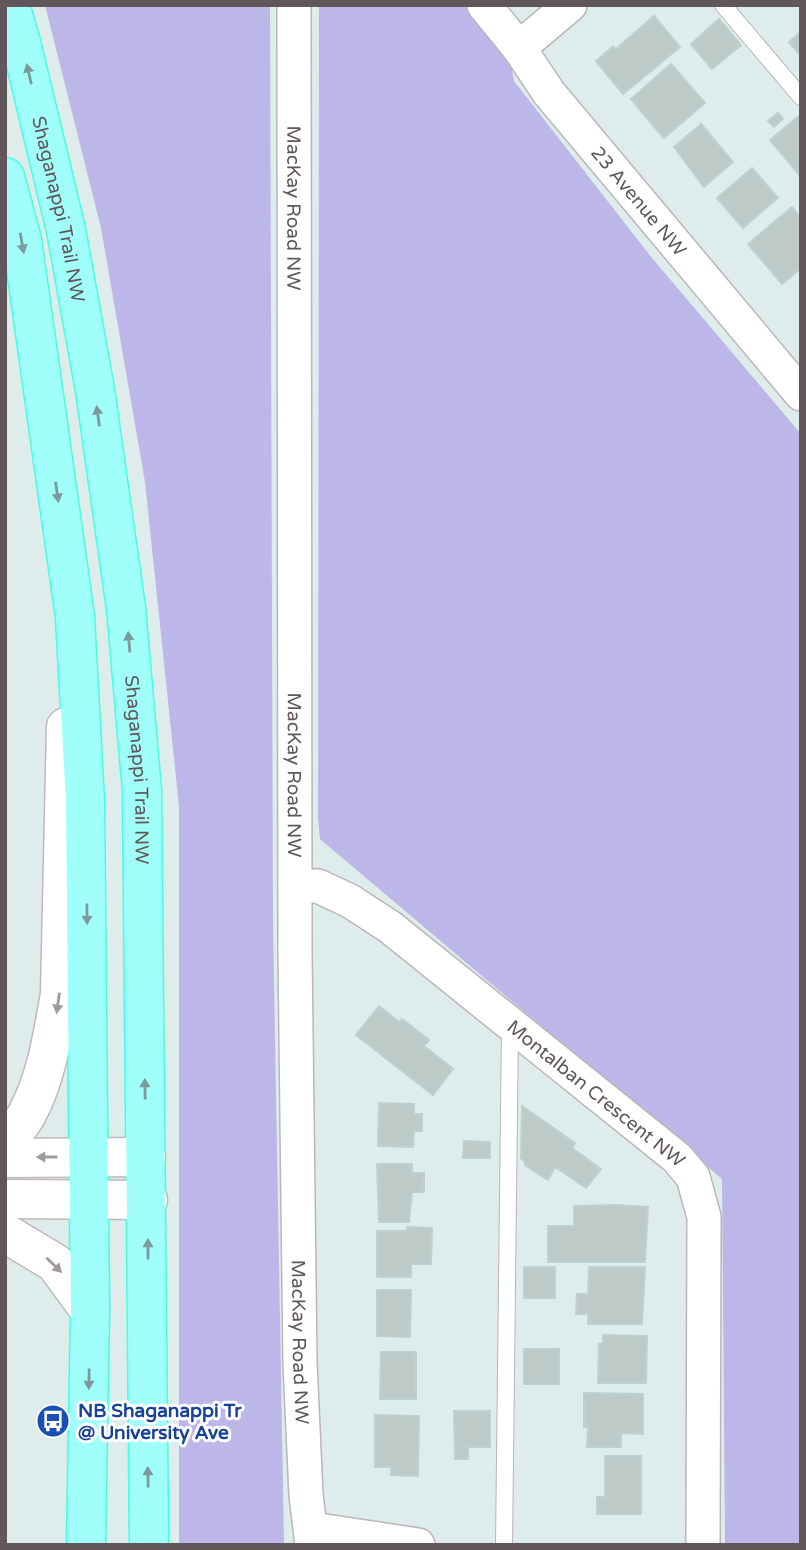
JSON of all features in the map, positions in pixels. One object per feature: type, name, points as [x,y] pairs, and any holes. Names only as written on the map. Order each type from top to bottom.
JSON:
[{"type":"main road","name":"Shaganappi Trail NW","points":[[10,5],[22,43],[66,230],[94,390],[126,608],[142,791],[148,1200],[149,1545]]},
{"type":"main road","points":[[5,177],[22,240],[75,617],[85,802],[90,1311],[86,1545]]},
{"type":"street","name":"MacKay Road NW","points":[[294,5],[295,886],[300,1363],[306,1495],[312,1537]]},
{"type":"street","name":"23 Avenue NW","points":[[484,5],[519,48],[549,93],[801,394]]},
{"type":"street","points":[[519,48],[570,5]]},
{"type":"street","points":[[5,1143],[27,1114],[38,1091],[60,994],[67,670],[75,617]]},
{"type":"street","name":"Montalban Crescent NW","points":[[295,886],[318,886],[350,901],[390,927],[677,1158],[693,1177],[704,1217],[703,1545]]},
{"type":"street","points":[[5,1158],[146,1157]]},
{"type":"street","points":[[5,1199],[148,1200]]},
{"type":"street","points":[[5,1233],[55,1263],[90,1311]]},
{"type":"street","points":[[312,1537],[418,1545]]},
{"type":"lane","points":[[723,5],[801,97]]},
{"type":"lane","points":[[504,1545],[510,1024]]},
{"type":"shaded area","points":[[45,5],[270,5],[273,922],[284,1545],[179,1545],[179,806],[145,482],[101,228]]},
{"type":"shaded area","points":[[319,5],[464,5],[510,59],[514,81],[652,258],[801,434],[801,1545],[725,1545],[722,1179],[320,839]]},
{"type":"building","points":[[654,16],[680,47],[623,94],[596,61],[613,46],[616,49]]},
{"type":"building","points":[[719,19],[741,45],[712,69],[691,44]]},
{"type":"building","points":[[801,32],[801,56],[789,42]]},
{"type":"building","points":[[671,64],[705,103],[664,138],[631,99]]},
{"type":"building","points":[[778,113],[783,119],[774,127],[768,121]]},
{"type":"building","points":[[801,114],[801,177],[770,140]]},
{"type":"building","points":[[701,124],[733,162],[704,187],[674,147]]},
{"type":"building","points":[[752,168],[778,198],[743,228],[717,198]]},
{"type":"building","points":[[792,207],[801,218],[801,268],[782,284],[748,244]]},
{"type":"building","points":[[379,1006],[399,1022],[402,1019],[429,1040],[424,1046],[453,1069],[433,1095],[356,1035]]},
{"type":"building","points":[[379,1103],[414,1104],[414,1114],[422,1114],[422,1131],[414,1131],[413,1147],[378,1146]]},
{"type":"building","points":[[522,1106],[575,1143],[572,1148],[601,1169],[586,1188],[555,1167],[548,1180],[525,1165],[521,1158]]},
{"type":"building","points":[[464,1141],[490,1142],[490,1158],[463,1158]]},
{"type":"building","points":[[377,1164],[412,1164],[412,1173],[424,1173],[424,1192],[412,1192],[409,1222],[379,1222]]},
{"type":"building","points":[[574,1206],[648,1207],[645,1262],[548,1262],[548,1226],[574,1226]]},
{"type":"building","points":[[407,1227],[432,1228],[431,1264],[411,1264],[411,1277],[377,1277],[377,1231],[407,1231]]},
{"type":"building","points":[[524,1267],[555,1267],[555,1298],[524,1298]]},
{"type":"building","points":[[589,1267],[645,1267],[642,1324],[588,1324],[588,1314],[576,1314],[577,1294],[588,1294]]},
{"type":"building","points":[[377,1290],[411,1290],[410,1337],[377,1336]]},
{"type":"building","points":[[603,1335],[647,1336],[646,1383],[598,1383],[599,1344],[603,1344]]},
{"type":"building","points":[[524,1349],[559,1349],[559,1384],[524,1384]]},
{"type":"building","points":[[381,1352],[416,1352],[416,1399],[380,1399]]},
{"type":"building","points":[[584,1393],[643,1394],[643,1434],[621,1433],[621,1447],[587,1447],[588,1427],[584,1427]]},
{"type":"building","points":[[454,1411],[490,1411],[490,1447],[468,1447],[468,1459],[455,1459]]},
{"type":"building","points":[[375,1415],[419,1416],[418,1476],[391,1475],[391,1467],[375,1467]]},
{"type":"building","points":[[605,1456],[641,1456],[641,1514],[597,1514],[597,1497],[605,1497]]},
{"type":"place","name":"NB Shaganappi Tr @ University Ave","points":[[53,1421]]}]
